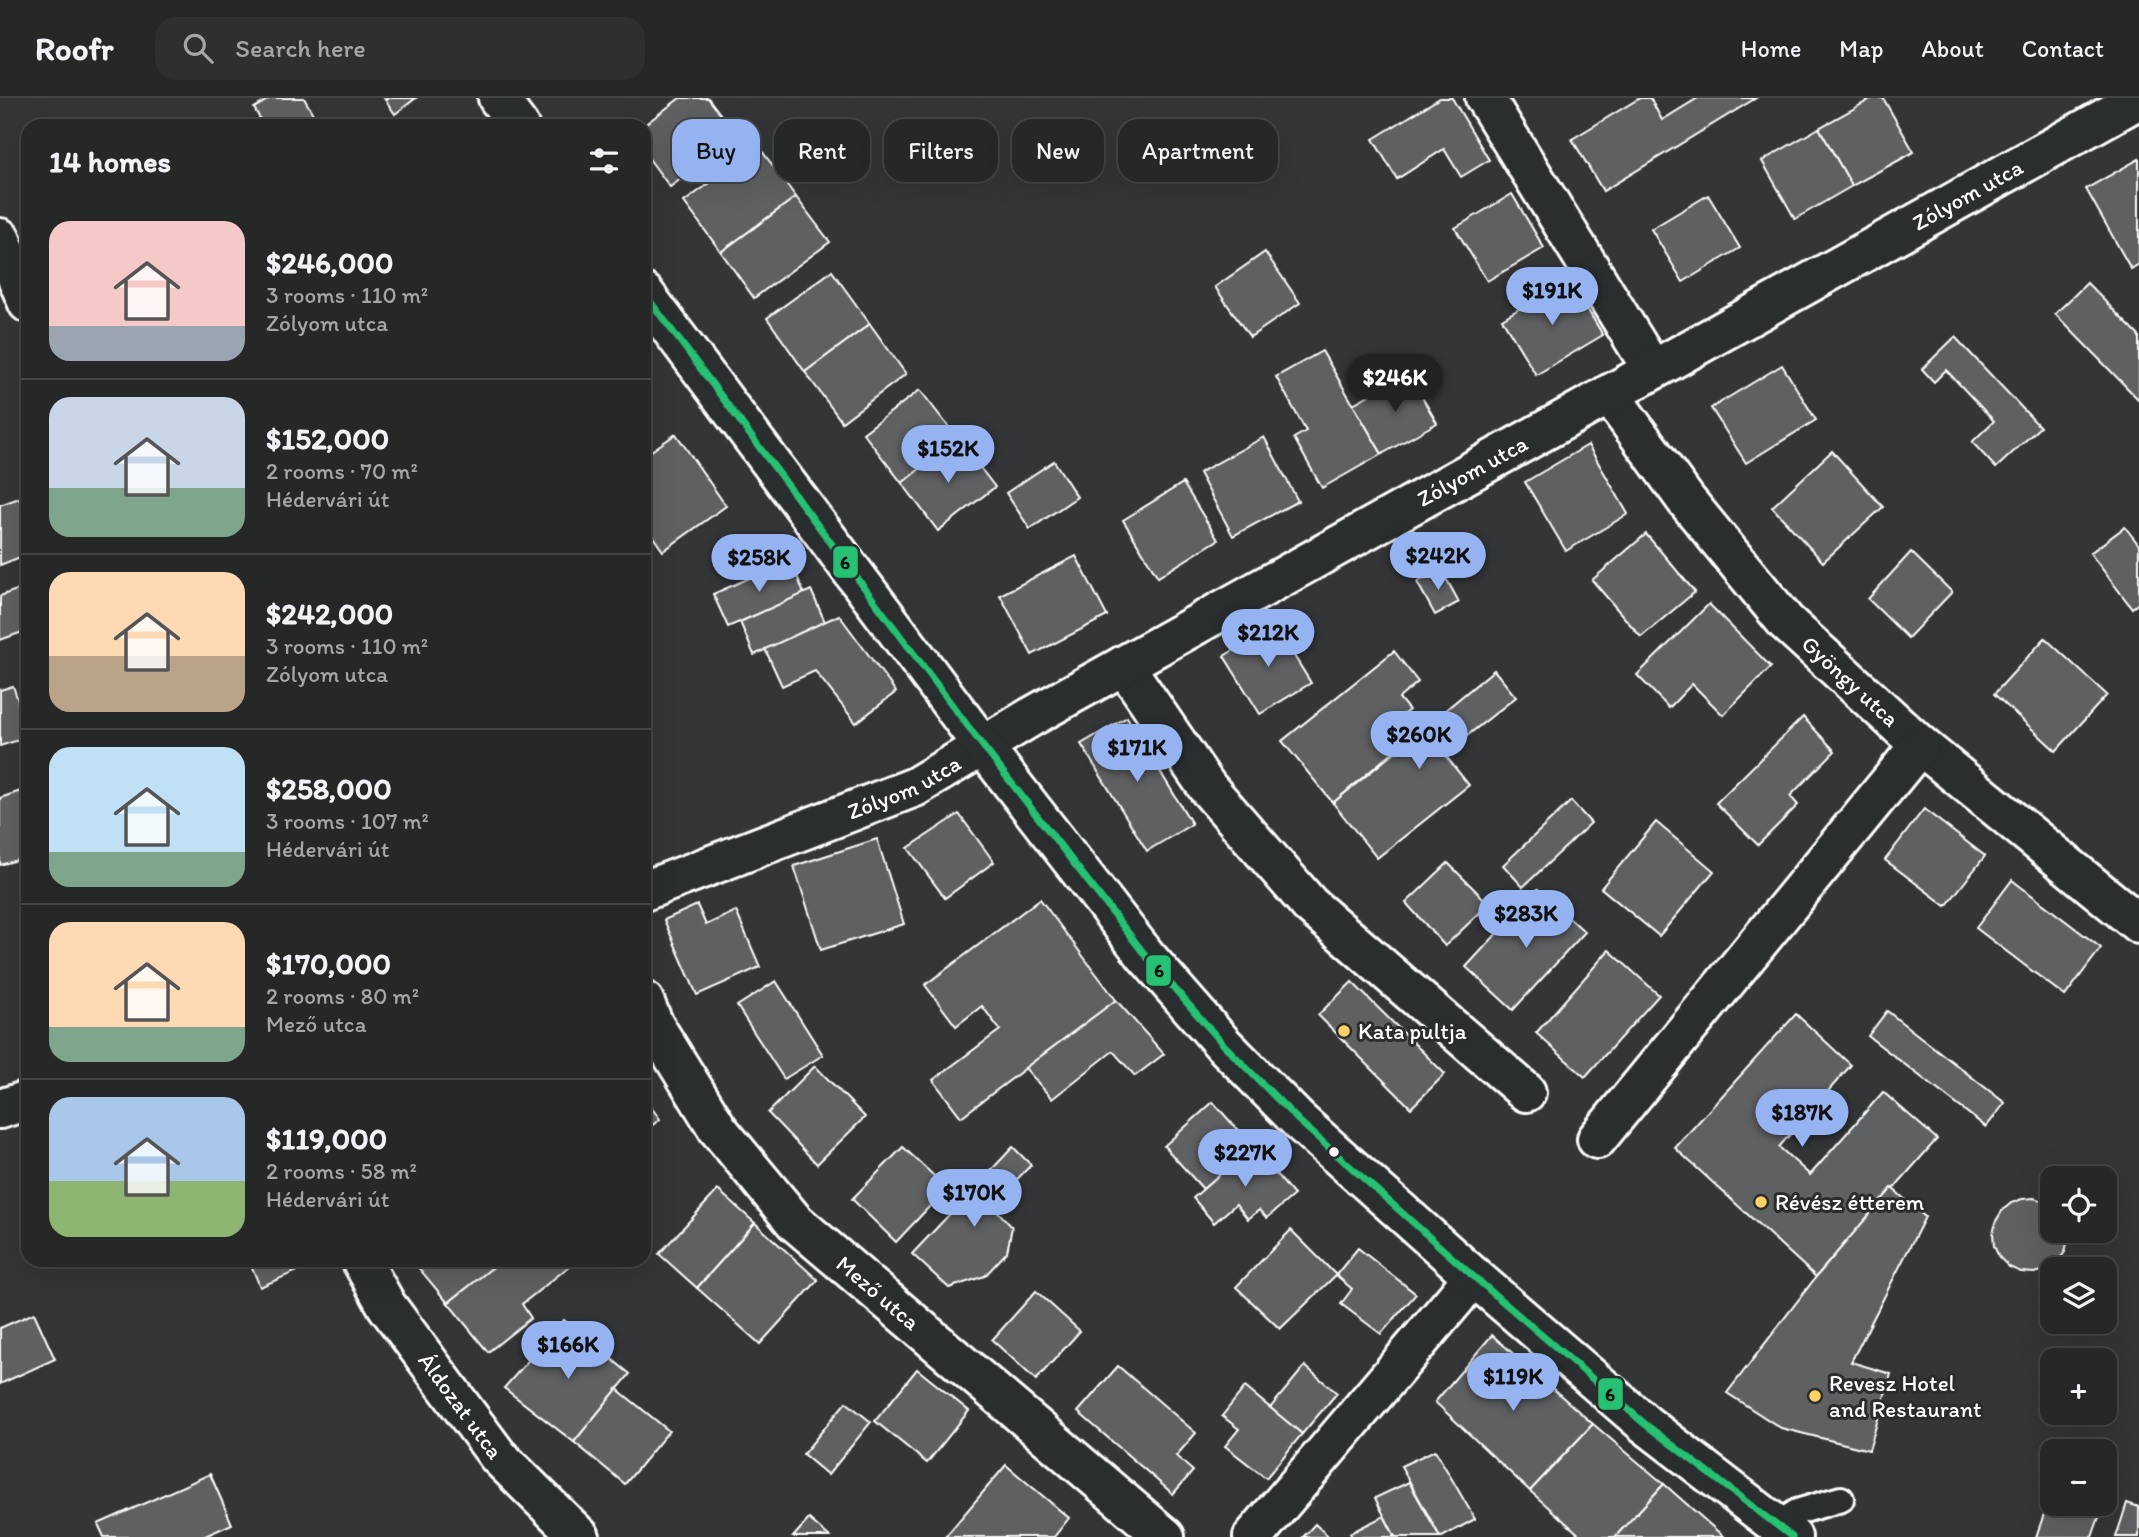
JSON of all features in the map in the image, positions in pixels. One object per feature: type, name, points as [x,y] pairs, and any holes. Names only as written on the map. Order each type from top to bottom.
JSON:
[{"type":"street","points":[[498,98],[514,119]]},
{"type":"street","points":[[1485,98],[1652,369]]},
{"type":"street","name":"Zólyom utca","points":[[651,888],[915,787],[1124,665],[2139,99]]},
{"type":"street","points":[[0,238],[21,287]]},
{"type":"street","points":[[651,302],[982,746],[1146,956],[1223,1044],[1299,1121],[1473,1276],[1645,1424],[1784,1531]]},
{"type":"street","name":"Gyöngy utca","points":[[1609,394],[1686,500],[1787,622],[1920,745],[2139,924]]},
{"type":"street","points":[[1124,665],[1207,787],[1310,905],[1526,1092]]},
{"type":"street","points":[[1598,1139],[1920,745]]},
{"type":"street","name":"Mező utca","points":[[651,1018],[718,1129],[794,1222],[1164,1537]]},
{"type":"street","points":[[0,1109],[21,1102]]},
{"type":"street","name":"Áldozat utca","points":[[365,1267],[387,1306],[498,1456],[580,1537]]},
{"type":"street","points":[[1253,1537],[1473,1276]]},
{"type":"lane","points":[[1784,1531],[1797,1512],[1841,1499]]},
{"type":"building","points":[[271,98],[304,98],[313,114],[304,119],[260,119],[254,108]]},
{"type":"building","points":[[384,98],[416,98],[395,114]]},
{"type":"building","points":[[680,98],[708,98],[721,115],[715,119],[672,119],[672,182],[677,182],[670,187],[651,161],[651,120]]},
{"type":"building","points":[[1440,98],[1452,98],[1489,160],[1461,177],[1444,149],[1397,179],[1373,139]]},
{"type":"building","points":[[1640,98],[1650,98],[1662,120],[1698,98],[1756,98],[1603,191],[1572,139]]},
{"type":"building","points":[[1873,98],[1883,98],[1914,152],[1852,186],[1819,128]]},
{"type":"building","points":[[1819,128],[1852,186],[1795,219],[1762,161]]},
{"type":"building","points":[[760,148],[774,167],[774,182],[785,182],[796,197],[721,252],[684,202],[711,182],[760,182]]},
{"type":"building","points":[[2139,159],[2139,264],[2131,269],[2086,189]]},
{"type":"building","points":[[1512,194],[1544,248],[1487,281],[1455,228]]},
{"type":"building","points":[[1708,195],[1740,248],[1683,282],[1651,229]]},
{"type":"building","points":[[796,197],[830,242],[754,298],[721,252]]},
{"type":"building","points":[[1265,252],[1300,303],[1250,337],[1215,287]]},
{"type":"building","points":[[832,271],[870,324],[805,372],[767,318]]},
{"type":"building","points":[[1569,279],[1603,335],[1536,375],[1502,319]]},
{"type":"building","points":[[2087,283],[2139,336],[2139,400],[2055,314]]},
{"type":"building","points":[[870,324],[906,374],[842,422],[805,372]]},
{"type":"building","points":[[1955,337],[2040,427],[1996,468],[1972,442],[1994,421],[1946,370],[1934,382],[1922,369]]},
{"type":"building","points":[[1322,351],[1382,454],[1322,488],[1294,438],[1306,431],[1276,377]]},
{"type":"building","points":[[1782,365],[1816,420],[1746,463],[1711,408]]},
{"type":"building","points":[[1408,373],[1437,423],[1382,454],[1353,404]]},
{"type":"building","points":[[920,390],[958,439],[902,483],[863,433]]},
{"type":"building","points":[[676,434],[726,506],[663,551],[651,534],[651,451]]},
{"type":"building","points":[[1264,437],[1298,501],[1233,536],[1199,473]]},
{"type":"building","points":[[958,439],[995,487],[938,531],[902,483]]},
{"type":"building","points":[[1588,445],[1628,514],[1566,551],[1525,482]]},
{"type":"building","points":[[1832,451],[1883,507],[1823,562],[1772,507]]},
{"type":"building","points":[[1054,461],[1077,497],[1030,529],[1006,493]]},
{"type":"building","points":[[1183,483],[1218,540],[1158,577],[1123,520]]},
{"type":"building","points":[[19,498],[21,503],[21,557],[0,565],[0,505]]},
{"type":"building","points":[[2125,527],[2139,545],[2139,603],[2132,608],[2090,553]]},
{"type":"building","points":[[1646,534],[1695,592],[1641,637],[1592,580]]},
{"type":"building","points":[[1911,552],[1952,592],[1908,638],[1868,599]]},
{"type":"building","points":[[1076,556],[1107,616],[1032,655],[1000,595]]},
{"type":"building","points":[[791,560],[804,594],[728,627],[713,594]]},
{"type":"building","points":[[1441,569],[1459,602],[1435,615],[1417,582]]},
{"type":"building","points":[[21,588],[21,632],[0,640],[0,596]]},
{"type":"building","points":[[811,590],[825,622],[754,655],[740,622]]},
{"type":"building","points":[[1709,604],[1771,667],[1723,715],[1692,684],[1669,708],[1637,675]]},
{"type":"building","points":[[839,615],[896,692],[856,723],[815,671],[782,686],[765,649]]},
{"type":"building","points":[[1275,625],[1311,683],[1260,714],[1224,656]]},
{"type":"building","points":[[2045,638],[2107,695],[2056,751],[1994,694]]},
{"type":"building","points":[[1394,651],[1418,682],[1399,698],[1409,710],[1388,727],[1402,744],[1333,803],[1282,741]]},
{"type":"building","points":[[1494,670],[1516,697],[1444,754],[1469,785],[1377,858],[1333,803]]},
{"type":"building","points":[[13,686],[21,709],[21,739],[0,746],[0,690]]},
{"type":"building","points":[[1127,717],[1192,824],[1147,851],[1081,744]]},
{"type":"building","points":[[1803,717],[1835,751],[1790,796],[1798,805],[1758,845],[1716,803]]},
{"type":"building","points":[[21,791],[21,859],[0,865],[0,798]]},
{"type":"building","points":[[1571,801],[1591,823],[1523,887],[1503,865]]},
{"type":"building","points":[[1924,809],[1985,856],[1946,906],[1885,860]]},
{"type":"building","points":[[959,814],[994,862],[945,898],[908,848]]},
{"type":"building","points":[[1656,822],[1714,871],[1659,936],[1601,888]]},
{"type":"building","points":[[877,839],[904,924],[821,950],[794,866]]},
{"type":"building","points":[[1448,863],[1489,904],[1445,946],[1406,903]]},
{"type":"building","points":[[2012,880],[2101,948],[2065,996],[1976,928]]},
{"type":"building","points":[[1538,889],[1585,932],[1513,1010],[1466,967]]},
{"type":"building","points":[[1040,899],[1116,1000],[961,1117],[933,1080],[1000,1030],[982,1006],[956,1026],[925,985]]},
{"type":"building","points":[[697,905],[706,925],[736,911],[760,967],[697,995],[664,920]]},
{"type":"building","points":[[1609,950],[1659,995],[1585,1077],[1536,1033]]},
{"type":"building","points":[[776,981],[823,1055],[784,1079],[737,1006]]},
{"type":"building","points":[[1352,982],[1445,1074],[1411,1108],[1318,1015]]},
{"type":"building","points":[[1116,1000],[1164,1054],[1135,1076],[1113,1051],[1052,1099],[1025,1068]]},
{"type":"building","points":[[1887,1011],[2005,1103],[1986,1127],[1868,1036]]},
{"type":"building","points":[[1796,1014],[1851,1065],[1779,1147],[1810,1175],[1883,1092],[1937,1139],[1816,1277],[1675,1148]]},
{"type":"building","points":[[815,1066],[865,1117],[817,1164],[768,1113]]},
{"type":"building","points":[[1213,1102],[1252,1146],[1203,1189],[1164,1146]]},
{"type":"building","points":[[651,1107],[660,1119],[651,1126]]},
{"type":"building","points":[[1252,1146],[1294,1195],[1267,1218],[1259,1210],[1248,1219],[1236,1204],[1214,1223],[1193,1198]]},
{"type":"building","points":[[903,1147],[947,1188],[896,1242],[852,1199]]},
{"type":"building","points":[[1013,1147],[1031,1165],[992,1205],[1012,1227],[1007,1252],[985,1276],[949,1288],[912,1254]]},
{"type":"building","points":[[1892,1188],[1925,1217],[1851,1362],[1891,1374],[1869,1450],[1781,1428],[1727,1393],[1816,1277]]},
{"type":"building","points":[[718,1190],[755,1223],[697,1288],[659,1254]]},
{"type":"building","points":[[2022,1199],[2040,1200],[2040,1243],[2067,1243],[2061,1257],[2040,1257],[2040,1272],[2034,1273],[2009,1267],[1999,1257],[1994,1246],[1996,1221],[2011,1203]]},
{"type":"building","points":[[755,1223],[818,1280],[760,1344],[697,1288]]},
{"type":"building","points":[[1291,1230],[1336,1275],[1280,1329],[1236,1287]]},
{"type":"building","points":[[1358,1248],[1416,1294],[1381,1334],[1341,1304],[1352,1289],[1336,1275]]},
{"type":"building","points":[[252,1267],[307,1267],[260,1287]]},
{"type":"building","points":[[418,1267],[493,1267],[448,1303]]},
{"type":"building","points":[[493,1267],[568,1267],[522,1304],[531,1318],[488,1352],[448,1303]]},
{"type":"building","points":[[1036,1291],[1080,1331],[1036,1380],[992,1340]]},
{"type":"building","points":[[34,1313],[55,1359],[0,1384],[0,1328]]},
{"type":"building","points":[[564,1320],[630,1374],[574,1442],[504,1388]]},
{"type":"building","points":[[1492,1335],[1593,1424],[1530,1491],[1435,1402]]},
{"type":"building","points":[[1118,1366],[1196,1433],[1176,1456],[1193,1471],[1173,1494],[1078,1412]]},
{"type":"building","points":[[1305,1366],[1337,1393],[1302,1434],[1270,1408]]},
{"type":"building","points":[[917,1369],[969,1411],[927,1463],[875,1421]]},
{"type":"building","points":[[1245,1387],[1302,1434],[1266,1478],[1225,1446],[1239,1429],[1222,1416]]},
{"type":"building","points":[[617,1389],[669,1431],[625,1484],[574,1442]]},
{"type":"building","points":[[846,1402],[871,1422],[828,1475],[803,1454]]},
{"type":"building","points":[[1593,1424],[1664,1484],[1615,1537],[1582,1537],[1530,1491]]},
{"type":"building","points":[[1435,1450],[1475,1519],[1442,1537],[1401,1466]]},
{"type":"building","points":[[1006,1465],[1069,1518],[1054,1537],[945,1537]]},
{"type":"building","points":[[210,1474],[232,1524],[203,1537],[104,1537],[98,1524]]},
{"type":"building","points":[[1409,1482],[1440,1537],[1395,1537],[1375,1498]]},
{"type":"building","points":[[1664,1484],[1724,1537],[1615,1537]]},
{"type":"building","points":[[2127,1503],[2139,1507],[2139,1537],[2116,1537]]},
{"type":"building","points":[[1384,1516],[1395,1537],[1352,1537],[1350,1533]]},
{"type":"building","points":[[2043,1516],[2099,1516],[2092,1537],[2036,1537]]},
{"type":"building","points":[[809,1519],[830,1537],[793,1537]]},
{"type":"building","points":[[1315,1524],[1329,1537],[1303,1537]]},
{"type":"transit line","name":"6","points":[[651,302],[982,745],[1146,956],[1223,1044],[1299,1121],[1473,1276],[1645,1424],[1792,1537]]},
{"type":"place","name":"Kata pultja","points":[[1344,1031]]},
{"type":"place","name":"Révész étterem","points":[[1761,1202]]},
{"type":"place","name":"Revesz Hotel and Restaurant","points":[[1815,1396]]}]
